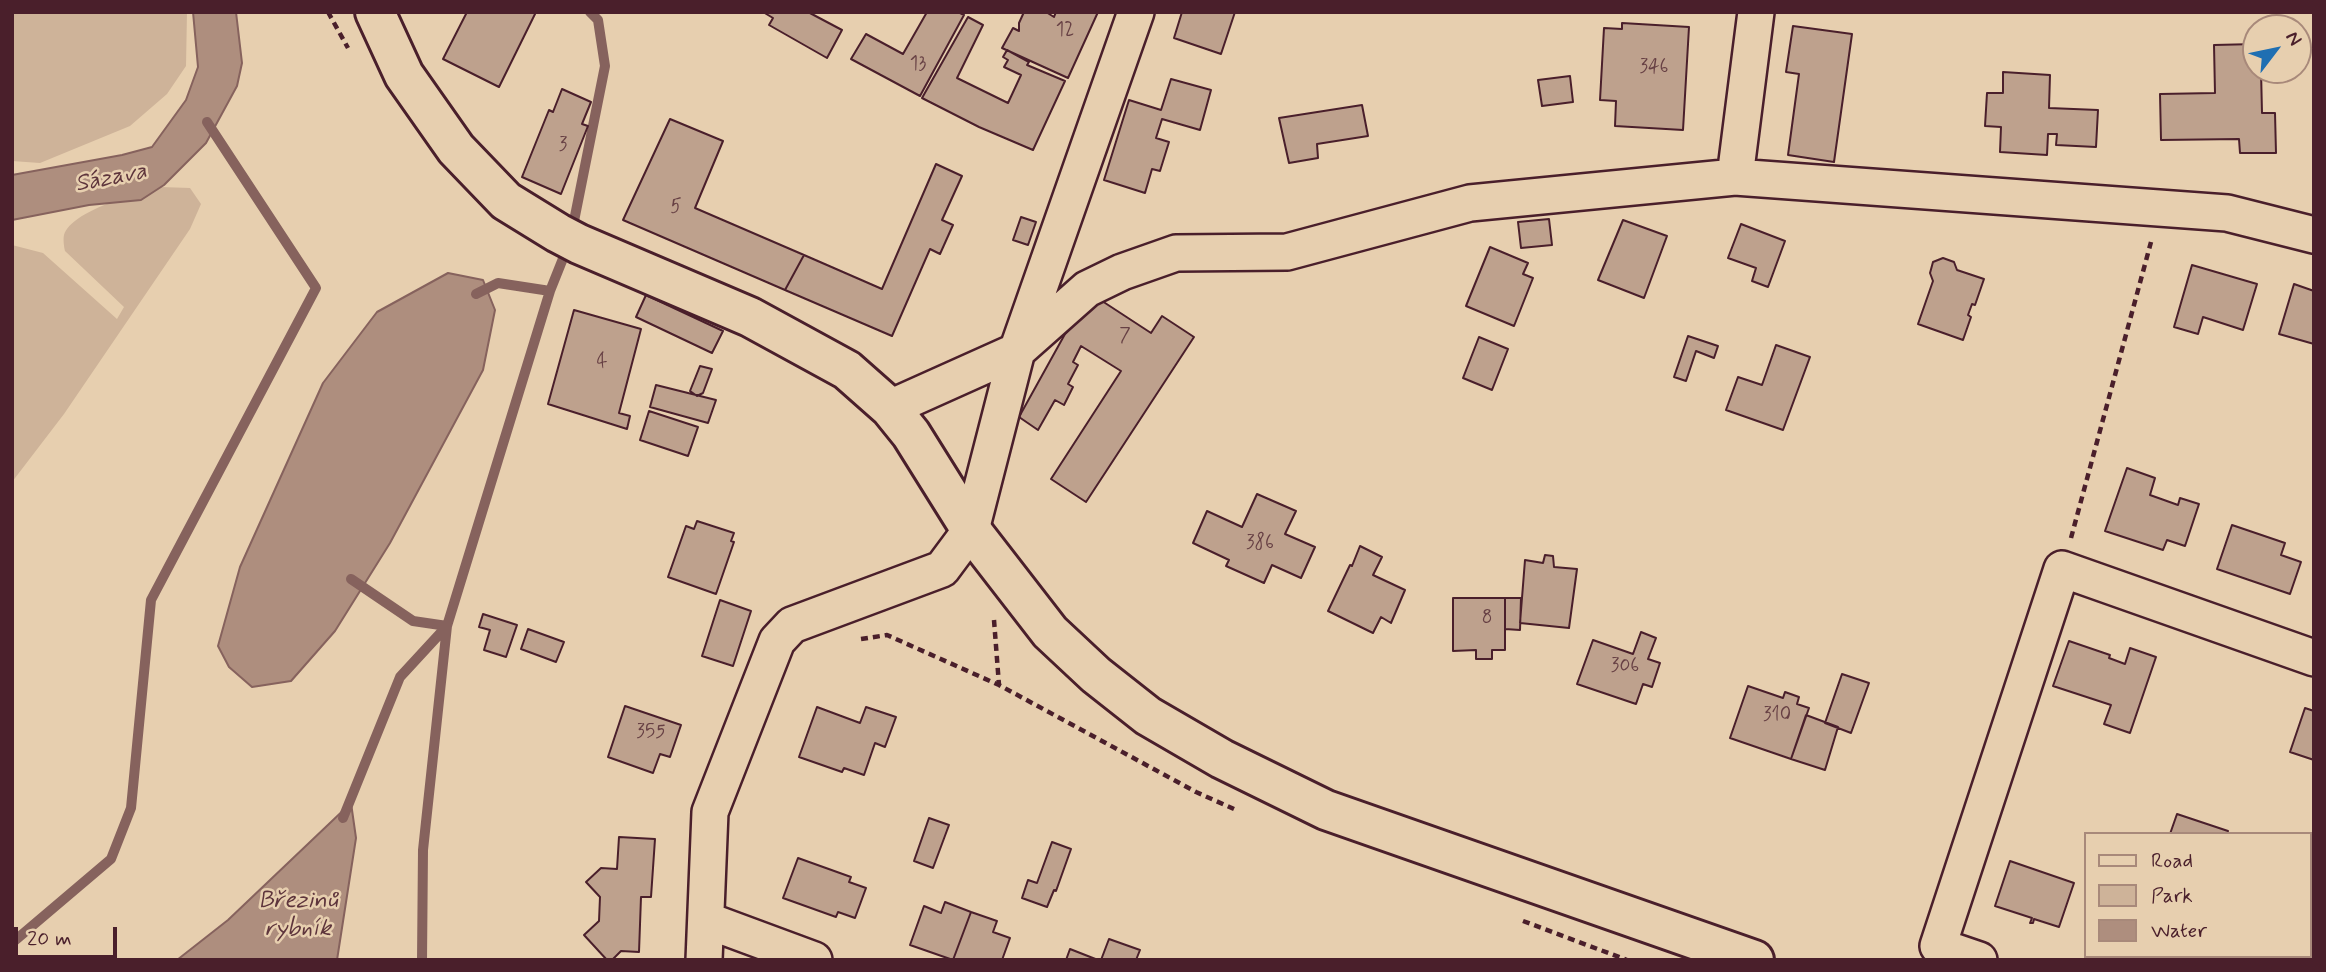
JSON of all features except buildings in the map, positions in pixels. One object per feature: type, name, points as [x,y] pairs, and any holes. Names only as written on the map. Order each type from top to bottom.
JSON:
[{"type":"main road","points":[[375,12],[404,75],[457,149],[506,201],[568,239],[750,317],[847,370],[890,408],[911,434],[971,530],[1050,632],[1096,675],[1148,716],[1222,759],[1326,810],[1754,960]]},
{"type":"street","points":[[704,960],[710,812],[777,641],[792,625],[942,569],[971,530],[1017,351],[1136,12]]},
{"type":"street","points":[[1735,177],[1756,12]]},
{"type":"street","points":[[890,408],[1017,351],[1087,289],[1122,272],[1176,253],[1287,252],[1470,203],[1735,177],[2227,213],[2314,235]]},
{"type":"street","points":[[1979,960],[1938,946],[2062,569],[2314,658]]},
{"type":"street","points":[[706,920],[814,960]]},
{"type":"path","points":[[2062,569],[2160,209]]},
{"type":"path","points":[[849,641],[887,635],[999,685],[994,619],[1017,591]]},
{"type":"green space","points":[[12,12],[187,12],[186,66],[167,94],[130,126],[40,163],[12,161]]},
{"type":"green space","points":[[160,187],[190,188],[201,204],[190,229],[64,414],[12,482],[12,245],[43,253],[117,319],[124,307],[65,251],[64,235],[69,226],[92,211]]},
{"type":"water","name":"Sázava","points":[[193,12],[236,12],[242,63],[237,86],[206,143],[164,185],[141,200],[89,205],[12,220],[12,175],[152,147],[186,100],[198,67]]},
{"type":"water","points":[[448,273],[483,280],[495,310],[483,370],[390,543],[335,631],[291,681],[252,687],[229,667],[218,646],[240,567],[323,383],[377,312]]},
{"type":"water","name":"Březinů rybník","points":[[351,803],[356,838],[337,960],[177,960],[228,920]]},
{"type":"waterway","points":[[422,960],[423,850],[447,626],[550,291],[570,241],[605,66],[598,20],[590,12]]},
{"type":"waterway","points":[[12,943],[111,859],[131,808],[151,600],[316,288],[207,122]]},
{"type":"waterway","points":[[476,294],[498,283],[550,291]]},
{"type":"waterway","points":[[351,579],[413,621],[447,626]]},
{"type":"waterway","points":[[343,818],[400,677],[447,626]]}]
